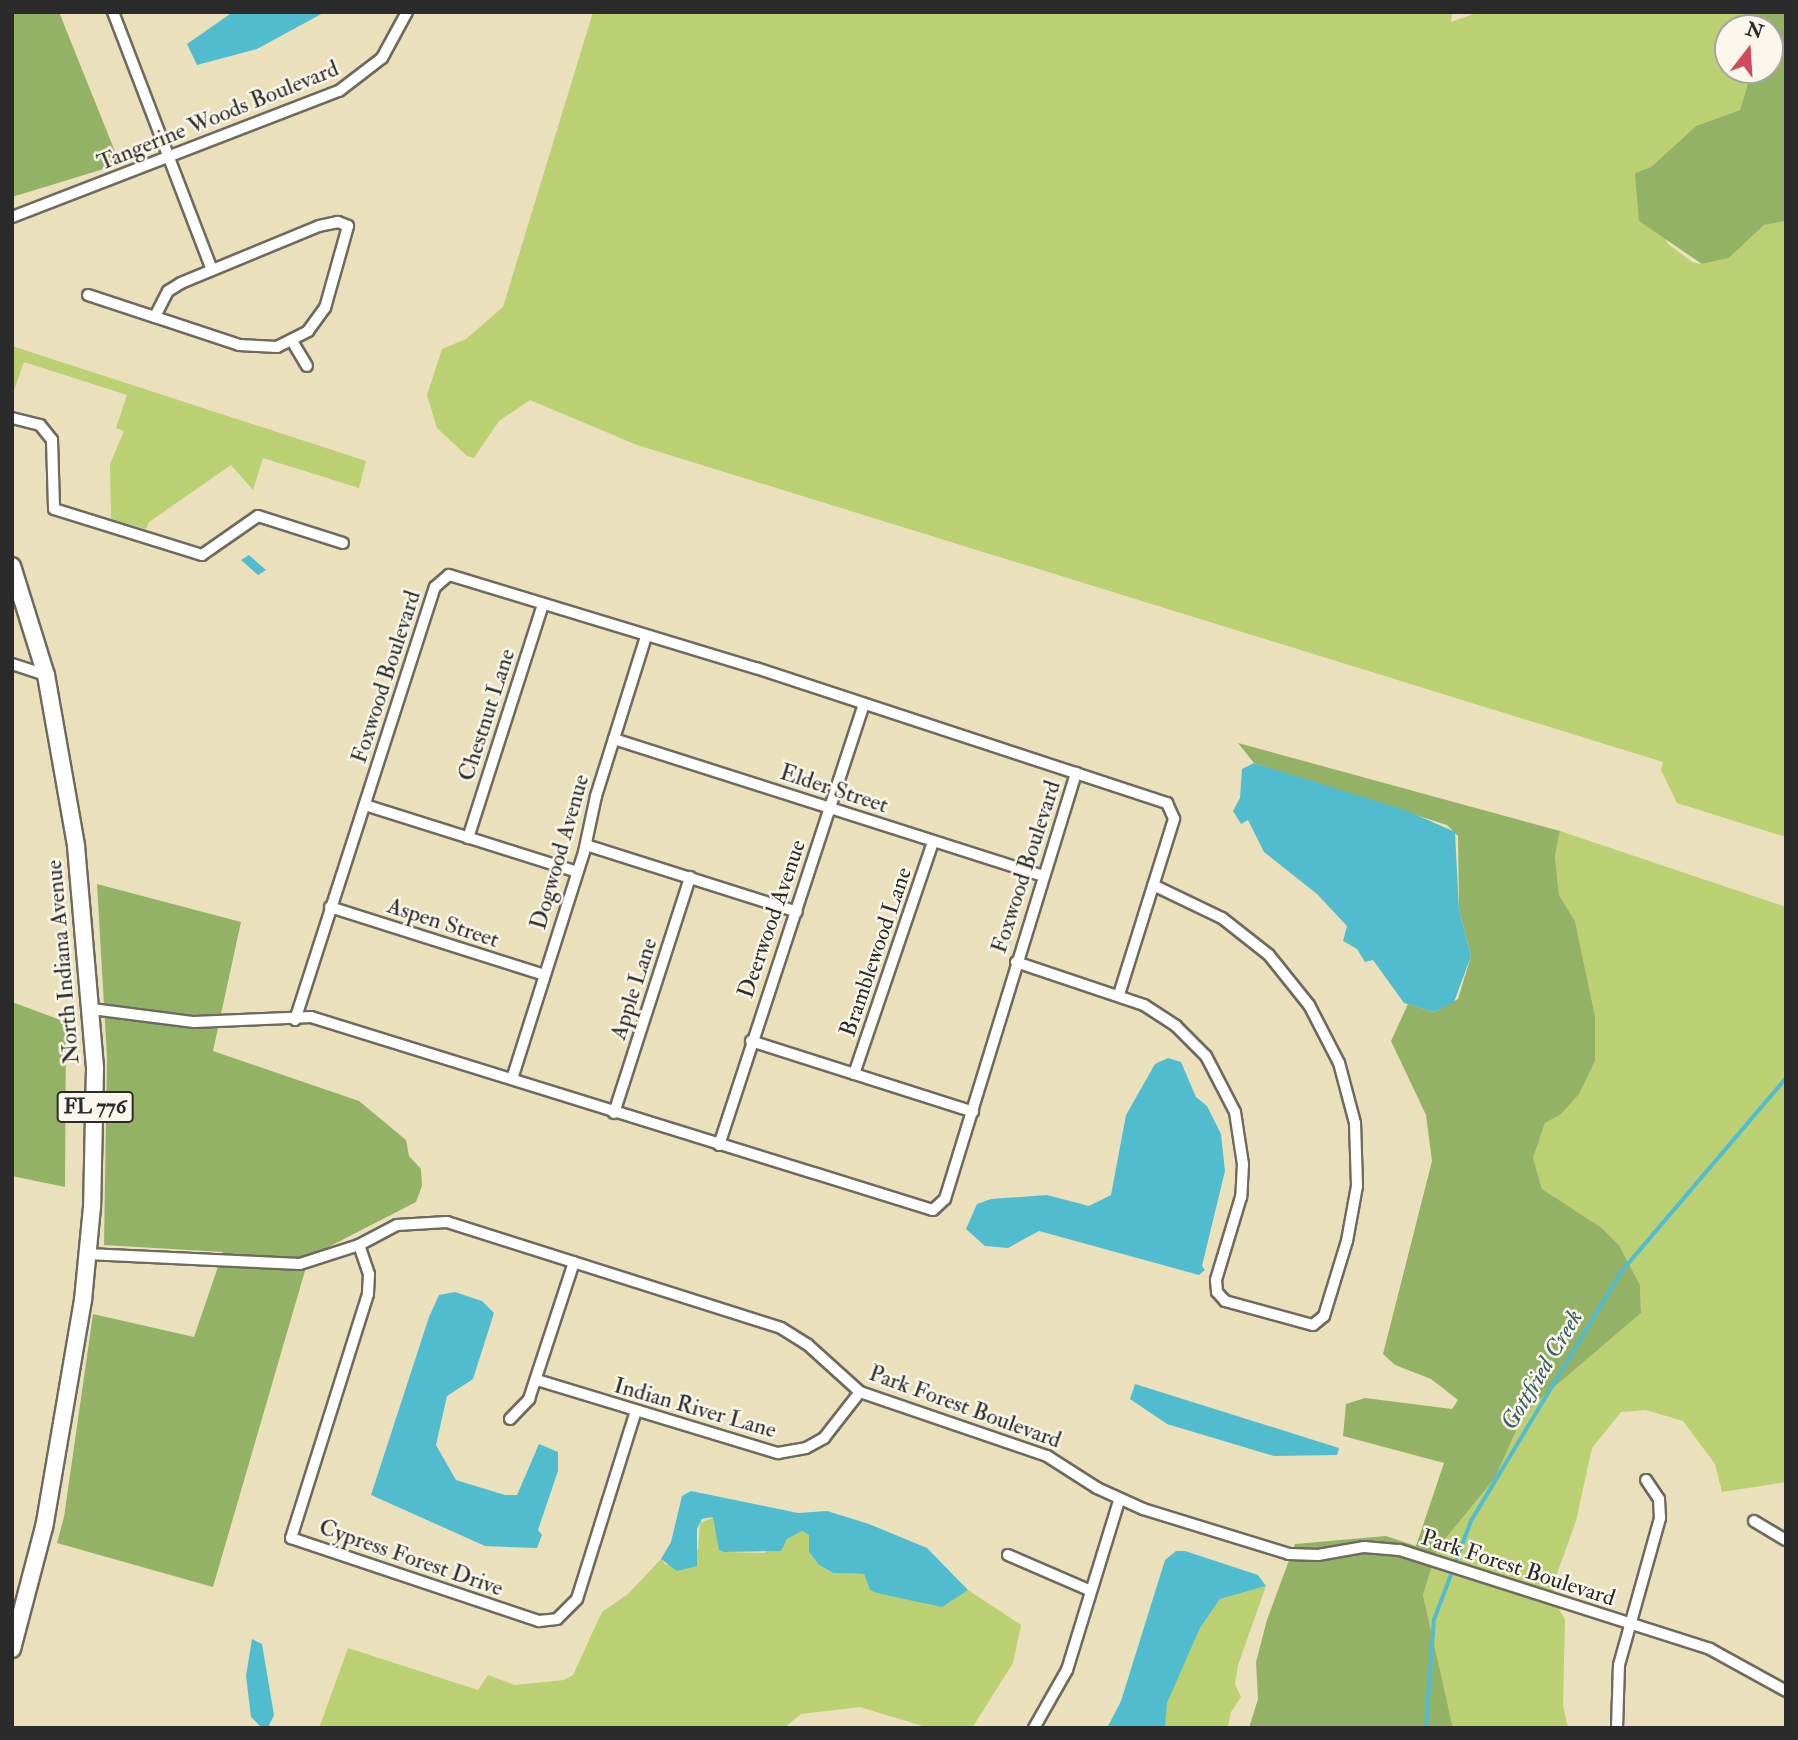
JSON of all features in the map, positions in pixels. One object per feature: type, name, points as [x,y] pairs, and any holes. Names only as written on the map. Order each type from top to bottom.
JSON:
[{"type":"main road","name":"North Indiana Avenue","points":[[12,566],[46,675],[76,846],[92,1009],[94,1133],[88,1254],[61,1440],[35,1567],[12,1649]]},
{"type":"street","points":[[113,12],[212,270]]},
{"type":"street","name":"Tangerine Woods Boulevard","points":[[12,217],[348,86],[382,58],[407,12]]},
{"type":"street","points":[[88,295],[155,317],[252,348],[292,341],[308,331],[325,308],[348,226],[338,222],[319,226],[174,286],[155,317]]},
{"type":"street","points":[[292,341],[307,366]]},
{"type":"street","points":[[12,418],[40,425],[52,440],[54,509],[202,555],[258,516],[342,543]]},
{"type":"street","name":"Foxwood Boulevard","points":[[92,1009],[194,1022],[295,1020],[311,1017],[933,1210],[945,1199],[1042,876],[1076,773],[454,576],[438,581],[295,1020]]},
{"type":"street","name":"Chestnut Lane","points":[[468,838],[543,604]]},
{"type":"street","name":"Dogwood Avenue","points":[[512,1079],[586,845],[614,739],[646,636]]},
{"type":"street","points":[[12,664],[46,675]]},
{"type":"street","name":"Deerwood Avenue","points":[[719,1145],[751,1041],[797,912],[864,705]]},
{"type":"street","name":"Elder Street","points":[[614,739],[1042,876]]},
{"type":"street","points":[[1076,773],[1164,802],[1171,808],[1174,819],[1119,994]]},
{"type":"street","points":[[365,805],[577,872]]},
{"type":"street","name":"Bramblewood Lane","points":[[854,1074],[933,842]]},
{"type":"street","points":[[586,845],[797,912]]},
{"type":"street","name":"Apple Lane","points":[[614,1113],[690,877]]},
{"type":"street","points":[[1016,962],[1119,994],[1157,1012],[1191,1039],[1217,1073],[1235,1112],[1242,1145],[1243,1182],[1216,1280],[1217,1292],[1225,1300],[1307,1326],[1319,1322],[1347,1241],[1357,1186],[1354,1123],[1339,1063],[1309,1004],[1269,955],[1222,918],[1153,885]]},
{"type":"street","name":"Aspen Street","points":[[330,907],[544,975]]},
{"type":"street","points":[[751,1041],[973,1112]]},
{"type":"street","name":"Park Forest Boulevard","points":[[88,1254],[300,1264],[359,1245],[397,1225],[433,1220],[781,1328],[808,1345],[860,1392],[1047,1456],[1119,1501],[1289,1554],[1318,1555],[1364,1547],[1400,1550],[1732,1658],[1786,1691]]},
{"type":"street","name":"Cypress Forest Drive","points":[[359,1245],[369,1274],[368,1294],[291,1538],[539,1621],[557,1619],[577,1599],[636,1411]]},
{"type":"street","points":[[510,1419],[529,1399],[537,1380],[574,1262]]},
{"type":"street","name":"Indian River Lane","points":[[537,1380],[766,1452],[784,1453],[824,1438],[860,1392]]},
{"type":"street","points":[[1617,1728],[1617,1677],[1660,1518],[1659,1499],[1646,1480]]},
{"type":"street","points":[[1034,1728],[1062,1684],[1119,1501]]},
{"type":"street","points":[[1754,1521],[1786,1541]]},
{"type":"street","points":[[1008,1555],[1091,1591]]},
{"type":"green space","points":[[12,12],[59,12],[120,164],[12,197]]},
{"type":"green space","points":[[593,12],[1452,12],[1451,22],[1479,12],[1745,12],[1746,14],[1714,14],[1714,84],[1748,84],[1740,110],[1696,126],[1651,167],[1635,173],[1668,244],[1692,262],[1702,264],[1729,258],[1764,225],[1786,221],[1786,837],[1677,803],[1661,770],[1663,762],[637,445],[530,400],[499,421],[474,458],[467,456],[437,428],[427,395],[442,349],[466,339],[503,307]]},
{"type":"green space","points":[[1745,12],[1786,12],[1786,221],[1764,225],[1729,258],[1702,264],[1639,221],[1635,173],[1651,167],[1696,126],[1740,110],[1748,84],[1784,84],[1784,14]]},
{"type":"green space","points":[[12,346],[366,461],[359,488],[263,458],[253,490],[231,465],[149,522],[146,529],[111,519],[110,464],[124,431],[116,428],[127,395],[24,362],[12,396]]},
{"type":"green space","points":[[1238,743],[1560,831],[1555,856],[1559,895],[1575,921],[1595,1016],[1595,1061],[1579,1094],[1560,1115],[1545,1123],[1533,1158],[1542,1189],[1602,1228],[1619,1245],[1640,1285],[1641,1313],[1524,1413],[1495,1478],[1437,1549],[1423,1595],[1453,1728],[1249,1728],[1258,1699],[1256,1662],[1267,1620],[1295,1544],[1386,1536],[1416,1546],[1444,1463],[1343,1436],[1346,1404],[1365,1398],[1452,1409],[1458,1400],[1431,1379],[1395,1365],[1383,1354],[1432,1161],[1426,1115],[1391,1041],[1408,1004],[1434,1012],[1458,999],[1471,956],[1459,910],[1458,836],[1447,825],[1254,763]]},
{"type":"green space","points":[[1560,831],[1786,907],[1786,1482],[1722,1492],[1715,1464],[1683,1421],[1646,1410],[1621,1412],[1592,1448],[1576,1521],[1555,1579],[1553,1600],[1565,1619],[1563,1705],[1568,1728],[1453,1728],[1423,1595],[1437,1549],[1495,1478],[1524,1413],[1641,1313],[1640,1285],[1619,1245],[1602,1228],[1542,1189],[1533,1158],[1545,1123],[1560,1115],[1595,1016],[1575,921],[1559,895],[1555,856]]},
{"type":"green space","points":[[97,884],[241,922],[213,1051],[359,1101],[406,1140],[409,1156],[421,1169],[422,1186],[416,1202],[309,1257],[213,1587],[57,1543],[64,1517],[93,1314],[194,1337],[223,1252],[104,1245],[107,1057]]},
{"type":"green space","points":[[12,1002],[66,1022],[65,1187],[12,1176]]},
{"type":"green space","points":[[714,1517],[719,1550],[724,1552],[764,1553],[801,1531],[809,1535],[809,1552],[819,1565],[832,1573],[864,1574],[870,1590],[876,1593],[927,1603],[968,1590],[1021,1625],[1013,1663],[972,1728],[929,1728],[860,1707],[801,1714],[784,1728],[319,1728],[348,1648],[478,1690],[488,1675],[515,1685],[564,1680],[573,1675],[602,1612],[628,1594],[661,1559],[666,1565],[698,1550],[700,1523]]},
{"type":"green space","points":[[1266,1586],[1238,1665],[1235,1684],[1241,1697],[1231,1712],[1228,1727],[1165,1728],[1166,1703],[1200,1628],[1220,1599]]},
{"type":"water","points":[[233,12],[325,12],[257,49],[197,65],[187,44]]},
{"type":"water","points":[[249,555],[266,570],[258,575],[241,560]]},
{"type":"water","points":[[1254,763],[1405,810],[1455,832],[1459,910],[1471,956],[1454,1002],[1434,1012],[1404,1003],[1373,960],[1365,962],[1357,949],[1343,941],[1347,926],[1317,894],[1264,852],[1248,820],[1241,824],[1233,811],[1240,798],[1242,769]]},
{"type":"water","points":[[1168,1058],[1181,1062],[1196,1097],[1207,1106],[1221,1134],[1225,1171],[1202,1266],[1205,1270],[1199,1275],[1039,1231],[1008,1248],[985,1246],[966,1229],[977,1204],[991,1199],[1047,1195],[1089,1206],[1111,1195],[1126,1115],[1155,1064]]},
{"type":"water","points":[[455,1292],[482,1301],[494,1313],[473,1379],[447,1396],[436,1445],[456,1480],[505,1495],[517,1495],[539,1444],[558,1452],[558,1471],[538,1530],[542,1535],[537,1548],[485,1546],[371,1495],[429,1317],[439,1295]]},
{"type":"water","points":[[1135,1384],[1339,1448],[1337,1455],[1274,1456],[1167,1424],[1130,1399]]},
{"type":"water","points":[[691,1491],[798,1513],[827,1511],[869,1524],[927,1548],[968,1590],[942,1607],[876,1593],[870,1590],[864,1574],[833,1573],[819,1565],[809,1552],[809,1535],[802,1531],[787,1539],[781,1551],[724,1552],[719,1550],[713,1517],[702,1519],[697,1529],[697,1566],[677,1571],[661,1559],[671,1542],[682,1496]]},
{"type":"water","points":[[1176,1551],[1185,1551],[1258,1575],[1266,1586],[1220,1599],[1200,1628],[1167,1703],[1165,1728],[1107,1728],[1121,1701],[1165,1560]]},
{"type":"water","points":[[252,1639],[262,1644],[274,1715],[268,1728],[262,1728],[251,1717],[246,1676]]},
{"type":"waterway","name":"Gottfried Creek","points":[[1426,1728],[1434,1620],[1471,1521],[1622,1271],[1786,1078]]}]
